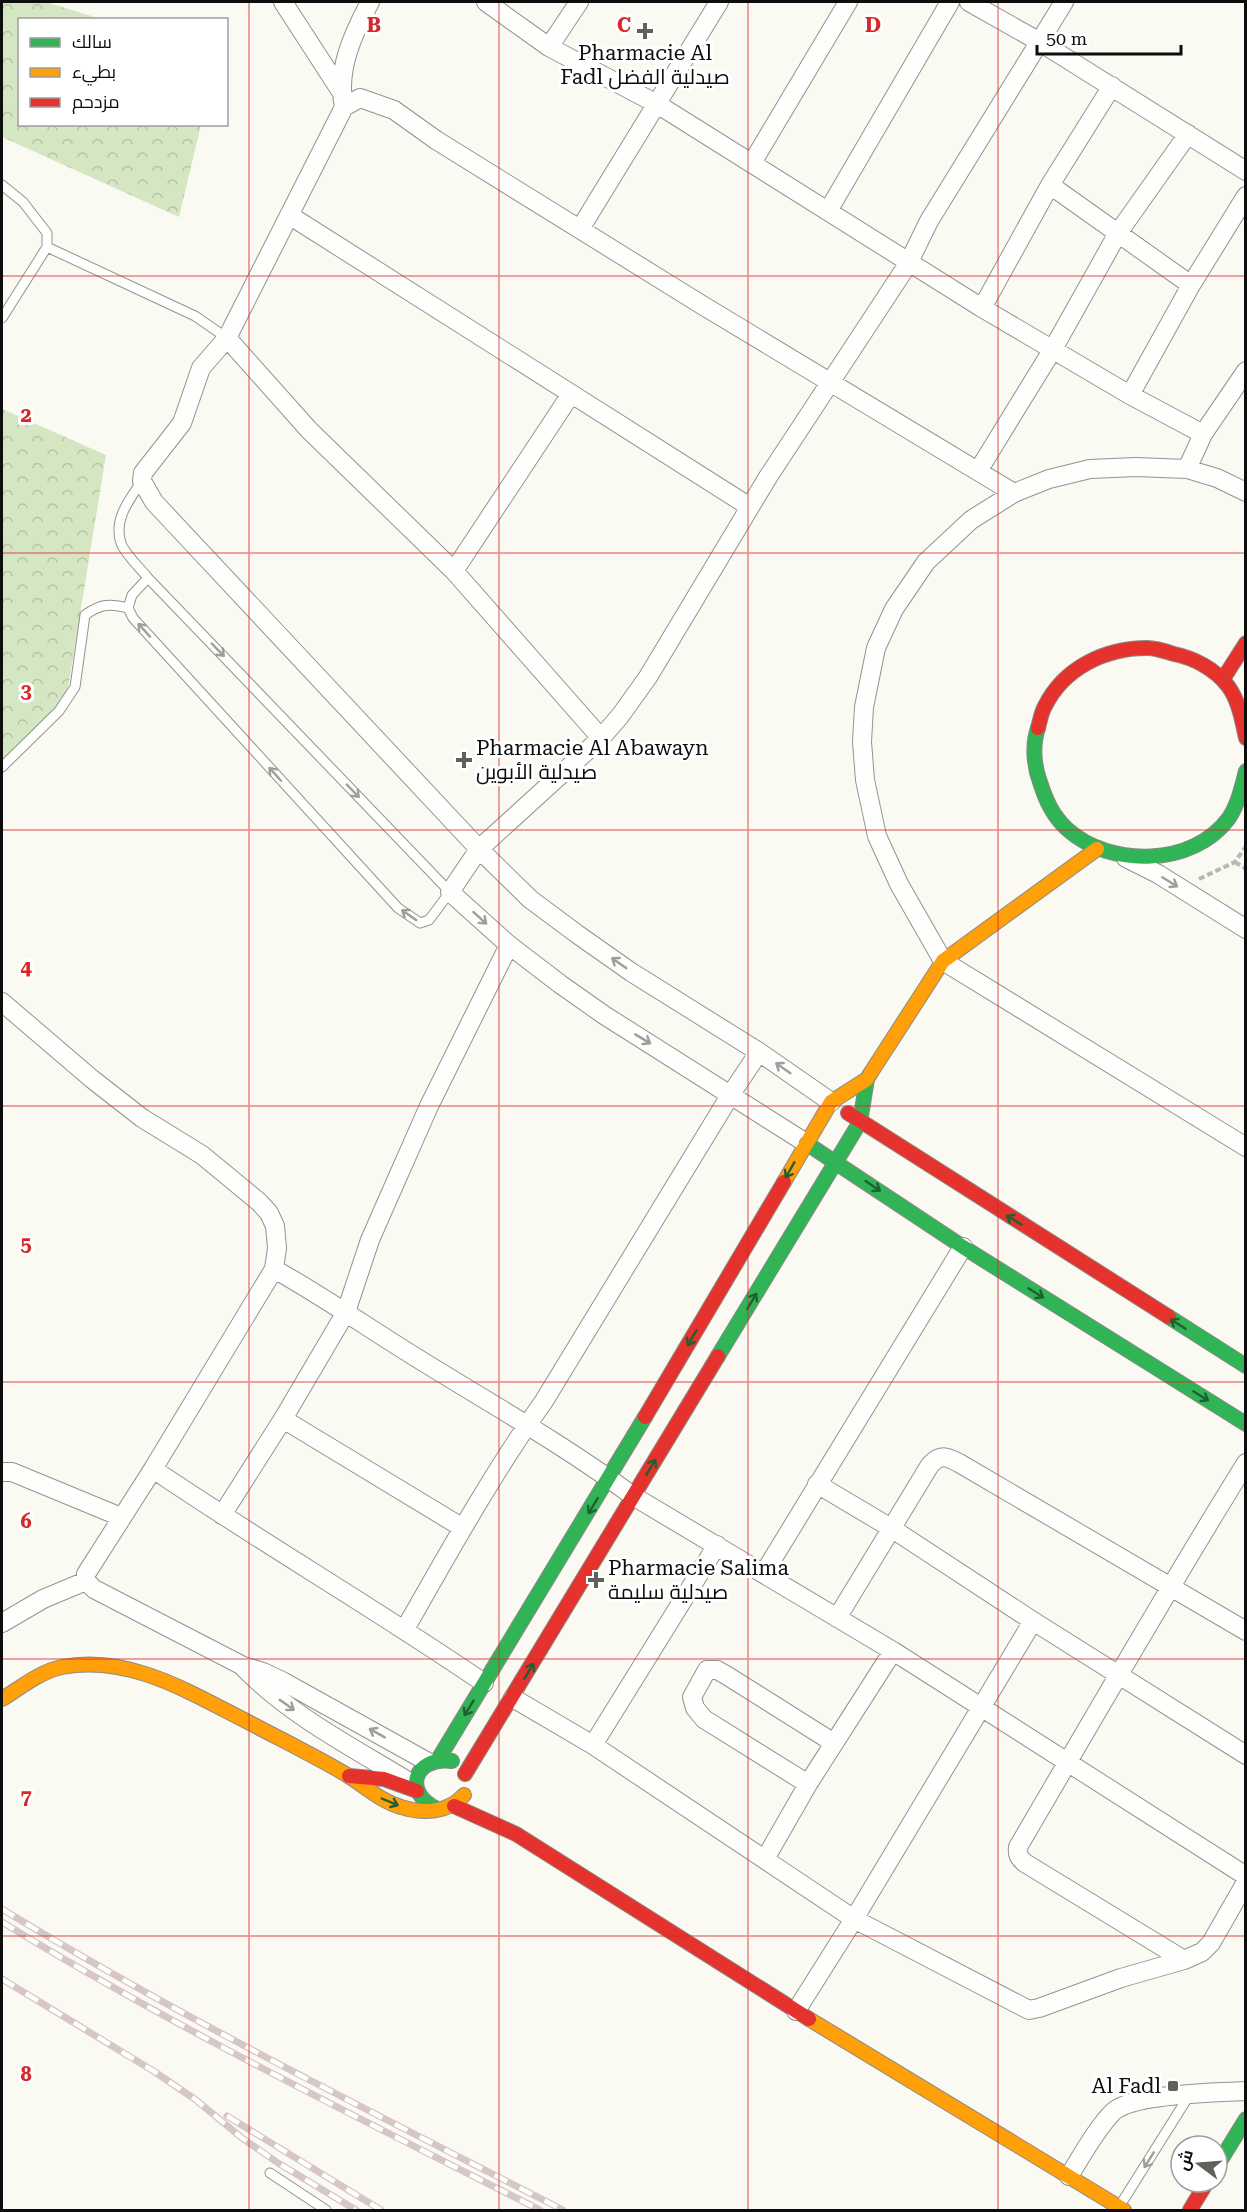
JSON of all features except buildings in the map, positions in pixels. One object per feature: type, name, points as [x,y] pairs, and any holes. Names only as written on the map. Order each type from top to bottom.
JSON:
[{"type":"street","points":[[283,2],[342,99]]},
{"type":"street","points":[[370,2],[352,41],[345,63],[342,99],[289,215],[227,338],[201,368],[182,423],[143,473],[142,481],[154,502],[479,849],[530,899],[631,972],[759,1052],[860,1122],[1245,1366]]},
{"type":"street","points":[[486,2],[549,47],[657,104],[908,264],[1130,395],[1203,434]]},
{"type":"street","points":[[549,47],[579,2]]},
{"type":"street","points":[[580,229],[718,2]]},
{"type":"street","points":[[752,163],[849,2]]},
{"type":"street","points":[[828,211],[950,2]]},
{"type":"street","points":[[969,2],[1112,86],[1245,171]]},
{"type":"street","points":[[1064,2],[929,221],[908,264],[750,507],[648,677],[601,738],[479,849],[450,892],[509,945],[604,1015],[731,1094],[963,1247],[1245,1424]]},
{"type":"street","points":[[982,308],[1050,185],[1112,86]]},
{"type":"street","points":[[342,99],[360,99],[394,110],[436,140],[702,305],[1014,493]]},
{"type":"street","points":[[978,471],[1053,349],[1118,233],[1188,134]]},
{"type":"street","points":[[1050,185],[1191,285]]},
{"type":"street","points":[[1130,395],[1191,285],[1245,196]]},
{"type":"street","points":[[289,215],[750,507]]},
{"type":"street","points":[[227,338],[309,430],[454,571],[601,738]]},
{"type":"street","points":[[1187,469],[1203,434],[1245,371]]},
{"type":"street","points":[[454,571],[571,394]]},
{"type":"street","points":[[1245,492],[1217,478],[1187,469],[1136,467],[1090,469],[1049,479],[1014,493],[971,520],[926,562],[894,609],[876,648],[864,707],[862,742],[865,780],[877,836],[899,884],[943,961],[1245,1147]]},
{"type":"street","points":[[1222,679],[1240,664],[1245,643]]},
{"type":"street","points":[[1245,738],[1242,716],[1234,696],[1222,679],[1210,668],[1190,659],[1168,650],[1145,646],[1121,648],[1099,654],[1078,666],[1061,682],[1047,701],[1038,723],[1034,746],[1035,770],[1042,792],[1053,813],[1068,831],[1097,849],[1138,863],[1245,929]]},
{"type":"street","points":[[1118,855],[1160,856],[1208,838],[1225,824],[1239,799],[1245,771]]},
{"type":"street","points":[[2,1699],[61,1667],[105,1665],[122,1668],[160,1678],[181,1687],[349,1776],[371,1793],[402,1808],[422,1810],[454,1806],[473,1790],[513,1698],[860,1122],[867,1079],[943,961],[1097,849]]},
{"type":"street","points":[[222,1515],[283,1419],[346,1312],[384,1208],[429,1106],[509,945]]},
{"type":"street","points":[[2,1002],[92,1079],[142,1118],[201,1155],[259,1202],[269,1213],[274,1226],[277,1248],[274,1269],[153,1469],[86,1574],[86,1581],[94,1589],[243,1666],[284,1682],[434,1760],[456,1763],[473,1790],[516,1834]]},
{"type":"street","points":[[405,1629],[463,1528],[759,1052]]},
{"type":"street","points":[[416,1788],[419,1772],[434,1760],[484,1683],[609,1478],[831,1102],[867,1079]]},
{"type":"street","points":[[764,1573],[963,1247]]},
{"type":"street","points":[[274,1269],[527,1425],[633,1496],[893,1651],[1245,1876]]},
{"type":"street","points":[[283,1419],[463,1528]]},
{"type":"street","points":[[837,1618],[930,1466],[942,1456],[959,1462],[1245,1631]]},
{"type":"street","points":[[1184,1960],[1020,1859],[1017,1854],[1018,1847],[1170,1586],[1245,1463]]},
{"type":"street","points":[[153,1469],[222,1515],[405,1629],[484,1683]]},
{"type":"street","points":[[2,1472],[12,1472],[121,1517]]},
{"type":"street","points":[[817,1484],[891,1528],[1245,1755]]},
{"type":"street","points":[[593,1745],[717,1545]]},
{"type":"street","points":[[2,1623],[43,1599],[86,1581]]},
{"type":"street","points":[[796,2011],[1033,1621]]},
{"type":"street","points":[[765,1859],[808,1784],[893,1651]]},
{"type":"street","points":[[243,1666],[272,1695],[304,1718],[416,1788],[424,1803],[437,1809]]},
{"type":"street","points":[[808,1784],[704,1719],[695,1708],[692,1697],[707,1670],[717,1670],[726,1675],[834,1743]]},
{"type":"street","points":[[513,1698],[593,1745],[854,1919],[1029,2010],[1122,1978],[1184,1960],[1202,1952],[1210,1943],[1245,1882]]},
{"type":"street","points":[[349,1776],[384,1779],[416,1788]]},
{"type":"street","points":[[454,1806],[516,1834],[796,2011],[1121,2209]]},
{"type":"street","points":[[1069,2176],[1114,2111],[1125,2104],[1191,2092],[1245,2091]]},
{"type":"street","points":[[1229,2146],[1245,2119]]},
{"type":"street","points":[[1190,2211],[1200,2194]]},
{"type":"lane","points":[[2,185],[24,202],[47,233],[47,247],[2,318]]},
{"type":"lane","points":[[47,247],[195,316],[227,338]]},
{"type":"lane","points":[[142,481],[123,509],[119,527],[121,544],[148,578],[450,892],[429,920],[420,923],[398,908],[133,618],[128,608],[132,595],[148,578]]},
{"type":"lane","points":[[2,767],[59,711],[75,687],[85,615],[94,609],[113,603],[128,608]]},
{"type":"lane","points":[[1121,2209],[1191,2092]]},
{"type":"lane","points":[[270,2173],[326,2211]]},
{"type":"path","points":[[1184,891],[1204,876],[1235,862],[1245,846]]},
{"type":"path","points":[[1235,862],[1245,869]]},
{"type":"green space","points":[[2,2],[46,2],[98,18],[18,18],[18,126],[201,126],[179,217],[2,137]]},
{"type":"green space","points":[[2,409],[106,455],[64,712],[2,774]]},
{"type":"railway","points":[[2,1909],[70,1950],[209,2027],[563,2210]]},
{"type":"railway","points":[[2,1922],[67,1961],[201,2035],[540,2210]]},
{"type":"railway","points":[[2,1979],[155,2072],[196,2100],[242,2138],[278,2163],[356,2210]]},
{"type":"railway","points":[[227,2116],[381,2210]]},
{"type":"traffic: fast","points":[[1038,728],[1034,748],[1036,769],[1045,796],[1054,813],[1067,829],[1085,842],[1105,851],[1128,856],[1173,853],[1195,846],[1213,834],[1232,813],[1246,771]]},
{"type":"traffic: fast","points":[[718,1356],[860,1122],[867,1079],[870,1074]]},
{"type":"traffic: fast","points":[[806,1143],[963,1247],[1246,1424]]},
{"type":"traffic: fast","points":[[1169,1317],[1246,1366]]},
{"type":"traffic: fast","points":[[439,1758],[645,1417]]},
{"type":"traffic: fast","points":[[437,1809],[419,1794],[416,1785],[417,1777],[421,1770],[429,1764],[452,1761]]},
{"type":"traffic: fast","points":[[1229,2147],[1246,2119]]},
{"type":"traffic: slow","points":[[870,1074],[943,961],[1097,849]]},
{"type":"traffic: slow","points":[[784,1182],[831,1102],[867,1079]]},
{"type":"traffic: slow","points":[[2,1699],[31,1680],[62,1667],[88,1664],[137,1671],[206,1700],[323,1761],[393,1804],[418,1811],[443,1809],[464,1795]]},
{"type":"traffic: slow","points":[[809,2019],[1124,2210]]},
{"type":"traffic: jam","points":[[1223,679],[1246,643]]},
{"type":"traffic: jam","points":[[1038,728],[1044,709],[1053,693],[1075,671],[1101,656],[1131,649],[1150,648],[1196,661],[1223,680],[1237,704],[1246,738]]},
{"type":"traffic: jam","points":[[848,1113],[1169,1317]]},
{"type":"traffic: jam","points":[[645,1417],[784,1182]]},
{"type":"traffic: jam","points":[[465,1774],[718,1356]]},
{"type":"traffic: jam","points":[[349,1776],[384,1779],[417,1791]]},
{"type":"traffic: jam","points":[[454,1806],[516,1834],[809,2019]]},
{"type":"traffic: jam","points":[[1190,2210],[1200,2194]]},
{"type":"place","name":"Pharmacie Al Fadl صيدلية الفضل","points":[[645,31]]},
{"type":"place","name":"Pharmacie Al Abawayn صيدلية الأبوين","points":[[464,760]]},
{"type":"place","name":"Pharmacie Salima صيدلية سليمة","points":[[596,1580]]},
{"type":"place","name":"Al Fadl","points":[[1173,2086]]}]
